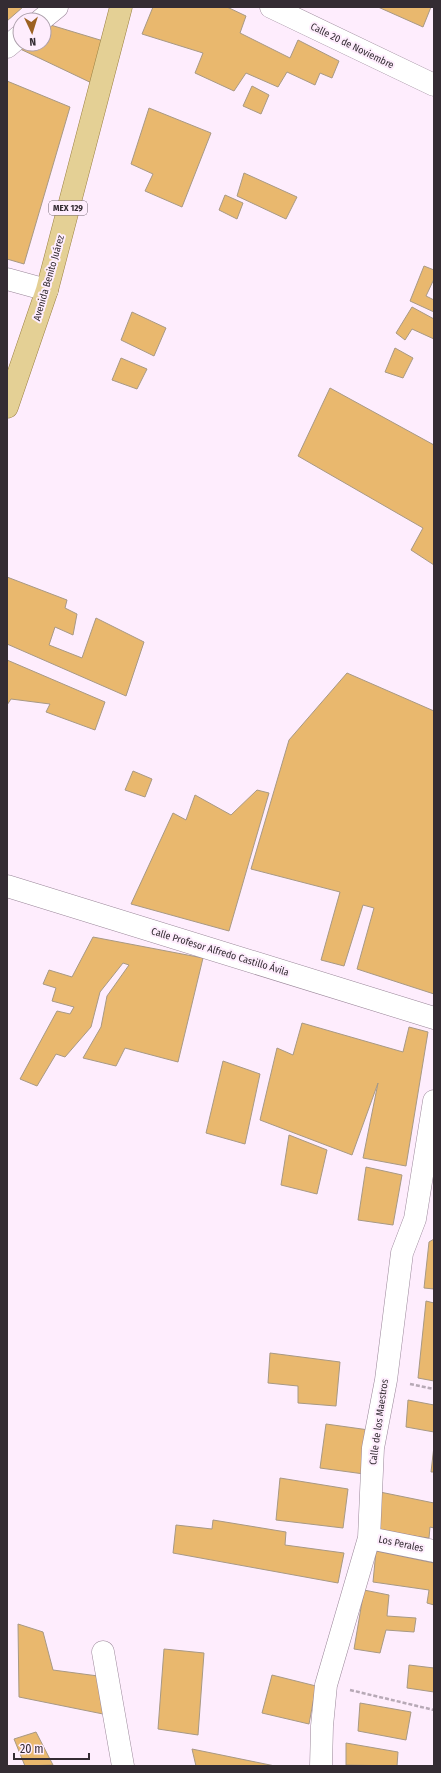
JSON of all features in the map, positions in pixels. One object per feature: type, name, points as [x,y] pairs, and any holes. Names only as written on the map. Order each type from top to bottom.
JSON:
[{"type":"main road","name":"Avenida Benito Juárez","points":[[7,407],[47,290],[121,7]]},
{"type":"street","name":"Calle 20 de Noviembre","points":[[270,7],[434,85]]},
{"type":"street","points":[[7,279],[47,290]]},
{"type":"street","name":"Calle Profesor Alfredo Castillo Ávila","points":[[7,886],[434,1018]]},
{"type":"street","name":"Calle de los Maestros","points":[[321,1766],[322,1726],[326,1685],[369,1538],[373,1448],[386,1380],[402,1253],[424,1220],[434,1102]]},
{"type":"street","name":"Los Perales","points":[[369,1538],[434,1551]]},
{"type":"street","points":[[103,1652],[123,1766]]},
{"type":"path","points":[[326,1685],[434,1710]]},
{"type":"building","points":[[7,7],[23,7],[17,12],[12,12],[12,17],[7,21]]},
{"type":"building","points":[[153,7],[227,7],[246,16],[240,33],[290,58],[298,40],[339,61],[332,78],[320,73],[315,85],[287,72],[278,87],[246,73],[234,91],[195,73],[203,53],[142,34]]},
{"type":"building","points":[[378,7],[431,7],[423,27]]},
{"type":"building","points":[[52,25],[110,43],[98,86],[27,52],[52,52]]},
{"type":"building","points":[[7,81],[70,107],[24,264],[7,259]]},
{"type":"building","points":[[252,86],[269,95],[261,114],[243,106]]},
{"type":"building","points":[[149,108],[211,133],[182,207],[145,191],[153,174],[131,164]]},
{"type":"building","points":[[244,173],[297,197],[286,219],[237,196]]},
{"type":"building","points":[[225,195],[243,203],[237,219],[219,210]]},
{"type":"building","points":[[424,266],[434,270],[434,279],[426,296],[434,300],[434,312],[410,301]]},
{"type":"building","points":[[412,307],[434,319],[434,339],[412,329],[405,340],[396,333]]},
{"type":"building","points":[[132,312],[166,328],[154,356],[121,340]]},
{"type":"building","points":[[395,348],[413,358],[403,378],[385,372]]},
{"type":"building","points":[[121,358],[147,369],[137,389],[112,380]]},
{"type":"building","points":[[330,388],[434,445],[434,565],[411,550],[423,528],[298,456]]},
{"type":"building","points":[[7,577],[67,600],[65,608],[77,614],[73,635],[55,627],[49,645],[82,658],[96,618],[144,642],[126,696],[7,644]]},
{"type":"building","points":[[7,660],[105,702],[95,730],[46,712],[50,704],[11,699],[7,705]]},
{"type":"building","points":[[347,673],[434,711],[434,994],[357,969],[374,908],[363,905],[344,966],[321,960],[340,892],[251,869],[289,740]]},
{"type":"building","points":[[133,771],[152,779],[145,797],[125,790]]},
{"type":"building","points":[[257,790],[269,793],[229,931],[131,904],[173,813],[186,820],[195,795],[231,815]]},
{"type":"building","points":[[93,937],[203,958],[178,1062],[125,1048],[116,1066],[83,1058],[101,1027],[107,996],[129,965],[123,963],[100,992],[91,1027],[65,1057],[56,1054],[37,1086],[20,1079],[57,1011],[70,1014],[74,1007],[52,1001],[56,988],[43,984],[49,970],[72,977]]},
{"type":"building","points":[[302,1023],[403,1052],[409,1027],[428,1032],[406,1166],[363,1158],[378,1083],[352,1155],[260,1120],[277,1048],[293,1055]]},
{"type":"building","points":[[223,1061],[260,1074],[245,1144],[206,1133]]},
{"type":"building","points":[[289,1135],[327,1150],[317,1194],[281,1185]]},
{"type":"building","points":[[366,1167],[402,1175],[393,1225],[358,1220]]},
{"type":"building","points":[[434,1239],[434,1289],[424,1288],[429,1242]]},
{"type":"building","points":[[426,1301],[434,1303],[434,1381],[418,1378]]},
{"type":"building","points":[[270,1353],[340,1362],[336,1406],[298,1403],[298,1386],[268,1383]]},
{"type":"building","points":[[408,1400],[434,1405],[434,1432],[406,1427]]},
{"type":"building","points":[[326,1424],[369,1430],[364,1474],[320,1468]]},
{"type":"building","points":[[434,1446],[434,1472],[431,1472]]},
{"type":"building","points":[[280,1478],[348,1489],[343,1528],[276,1520]]},
{"type":"building","points":[[380,1492],[434,1503],[434,1528],[430,1527],[429,1538],[377,1531]]},
{"type":"building","points":[[213,1520],[286,1532],[285,1545],[344,1553],[338,1583],[173,1553],[176,1525],[212,1529]]},
{"type":"building","points":[[376,1551],[434,1563],[434,1605],[427,1603],[429,1590],[373,1582]]},
{"type":"building","points":[[364,1590],[389,1595],[387,1616],[416,1618],[414,1632],[386,1630],[380,1653],[354,1649]]},
{"type":"building","points":[[18,1624],[43,1632],[53,1670],[98,1676],[103,1714],[19,1697]]},
{"type":"building","points":[[164,1649],[204,1653],[198,1735],[158,1729]]},
{"type":"building","points":[[409,1665],[434,1668],[434,1692],[407,1688]]},
{"type":"building","points":[[272,1675],[316,1686],[309,1724],[262,1713]]},
{"type":"building","points":[[360,1703],[411,1712],[406,1740],[358,1731]]},
{"type":"building","points":[[36,1732],[53,1765],[25,1766],[14,1739]]},
{"type":"building","points":[[346,1743],[398,1752],[397,1766],[346,1765]]},
{"type":"building","points":[[192,1749],[275,1766],[196,1766]]}]
